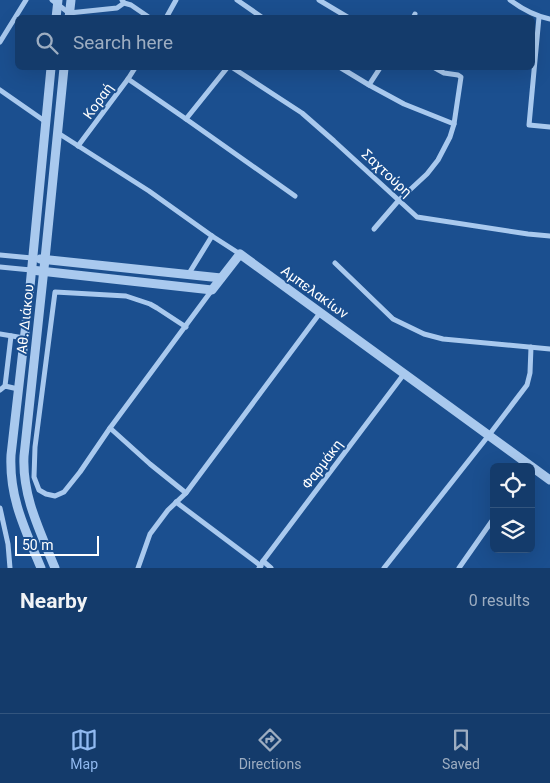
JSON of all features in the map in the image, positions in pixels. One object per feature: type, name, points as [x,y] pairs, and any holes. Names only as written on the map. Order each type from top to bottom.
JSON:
[{"type":"street","points":[[17,15],[26,0]]},
{"type":"street","points":[[69,15],[70,0]]},
{"type":"street","points":[[168,15],[176,0]]},
{"type":"street","points":[[237,0],[259,15]]},
{"type":"street","points":[[319,0],[344,15]]},
{"type":"street","points":[[510,0],[517,6],[539,17],[550,19]]},
{"type":"street","points":[[56,1],[69,15]]},
{"type":"street","points":[[56,1],[56,15]]},
{"type":"street","points":[[69,15],[117,8],[123,2],[131,4],[146,15]]},
{"type":"street","points":[[535,65],[539,17]]},
{"type":"street","points":[[0,42],[15,18]]},
{"type":"street","name":"Αθ. Διάκου","points":[[41,568],[20,517],[10,472],[51,70]]},
{"type":"street","name":"Αθ. Διάκου","points":[[55,568],[31,512],[23,471],[64,70]]},
{"type":"street","name":"Κοραή","points":[[78,146],[134,70]]},
{"type":"street","points":[[186,119],[225,70]]},
{"type":"street","name":"Σαχτούρη","points":[[235,70],[302,114],[417,217],[550,236]]},
{"type":"street","points":[[344,70],[404,104],[454,124]]},
{"type":"street","points":[[369,85],[379,70]]},
{"type":"street","points":[[374,229],[399,200],[427,174],[438,160],[450,137],[454,124],[461,77],[439,70]]},
{"type":"street","points":[[535,70],[530,125],[550,127]]},
{"type":"street","points":[[128,79],[295,196]]},
{"type":"street","points":[[0,90],[46,123]]},
{"type":"street","name":"Αμπελακίων","points":[[58,132],[149,191],[240,254],[525,463]]},
{"type":"street","points":[[188,275],[212,236]]},
{"type":"street","points":[[186,327],[158,308],[126,296],[55,292],[35,447],[34,477],[39,490],[55,496],[64,492],[240,254]]},
{"type":"street","points":[[0,255],[222,278]]},
{"type":"street","points":[[335,263],[393,319],[416,331],[443,339],[550,349]]},
{"type":"street","points":[[0,267],[212,290]]},
{"type":"street","points":[[138,568],[150,534],[176,502],[186,493],[320,313]]},
{"type":"street","points":[[0,334],[24,338]]},
{"type":"street","points":[[0,390],[5,386],[11,336]]},
{"type":"street","points":[[384,568],[527,385],[530,373],[531,347]]},
{"type":"street","name":"Φαρμάκη","points":[[261,565],[404,374]]},
{"type":"street","points":[[5,386],[18,390]]},
{"type":"street","points":[[110,428],[186,493]]},
{"type":"street","name":"Αμπελακίων","points":[[535,470],[550,480]]},
{"type":"street","points":[[176,502],[261,565],[271,568]]},
{"type":"street","points":[[0,508],[8,544],[10,568]]},
{"type":"street","points":[[459,568],[490,524]]}]
